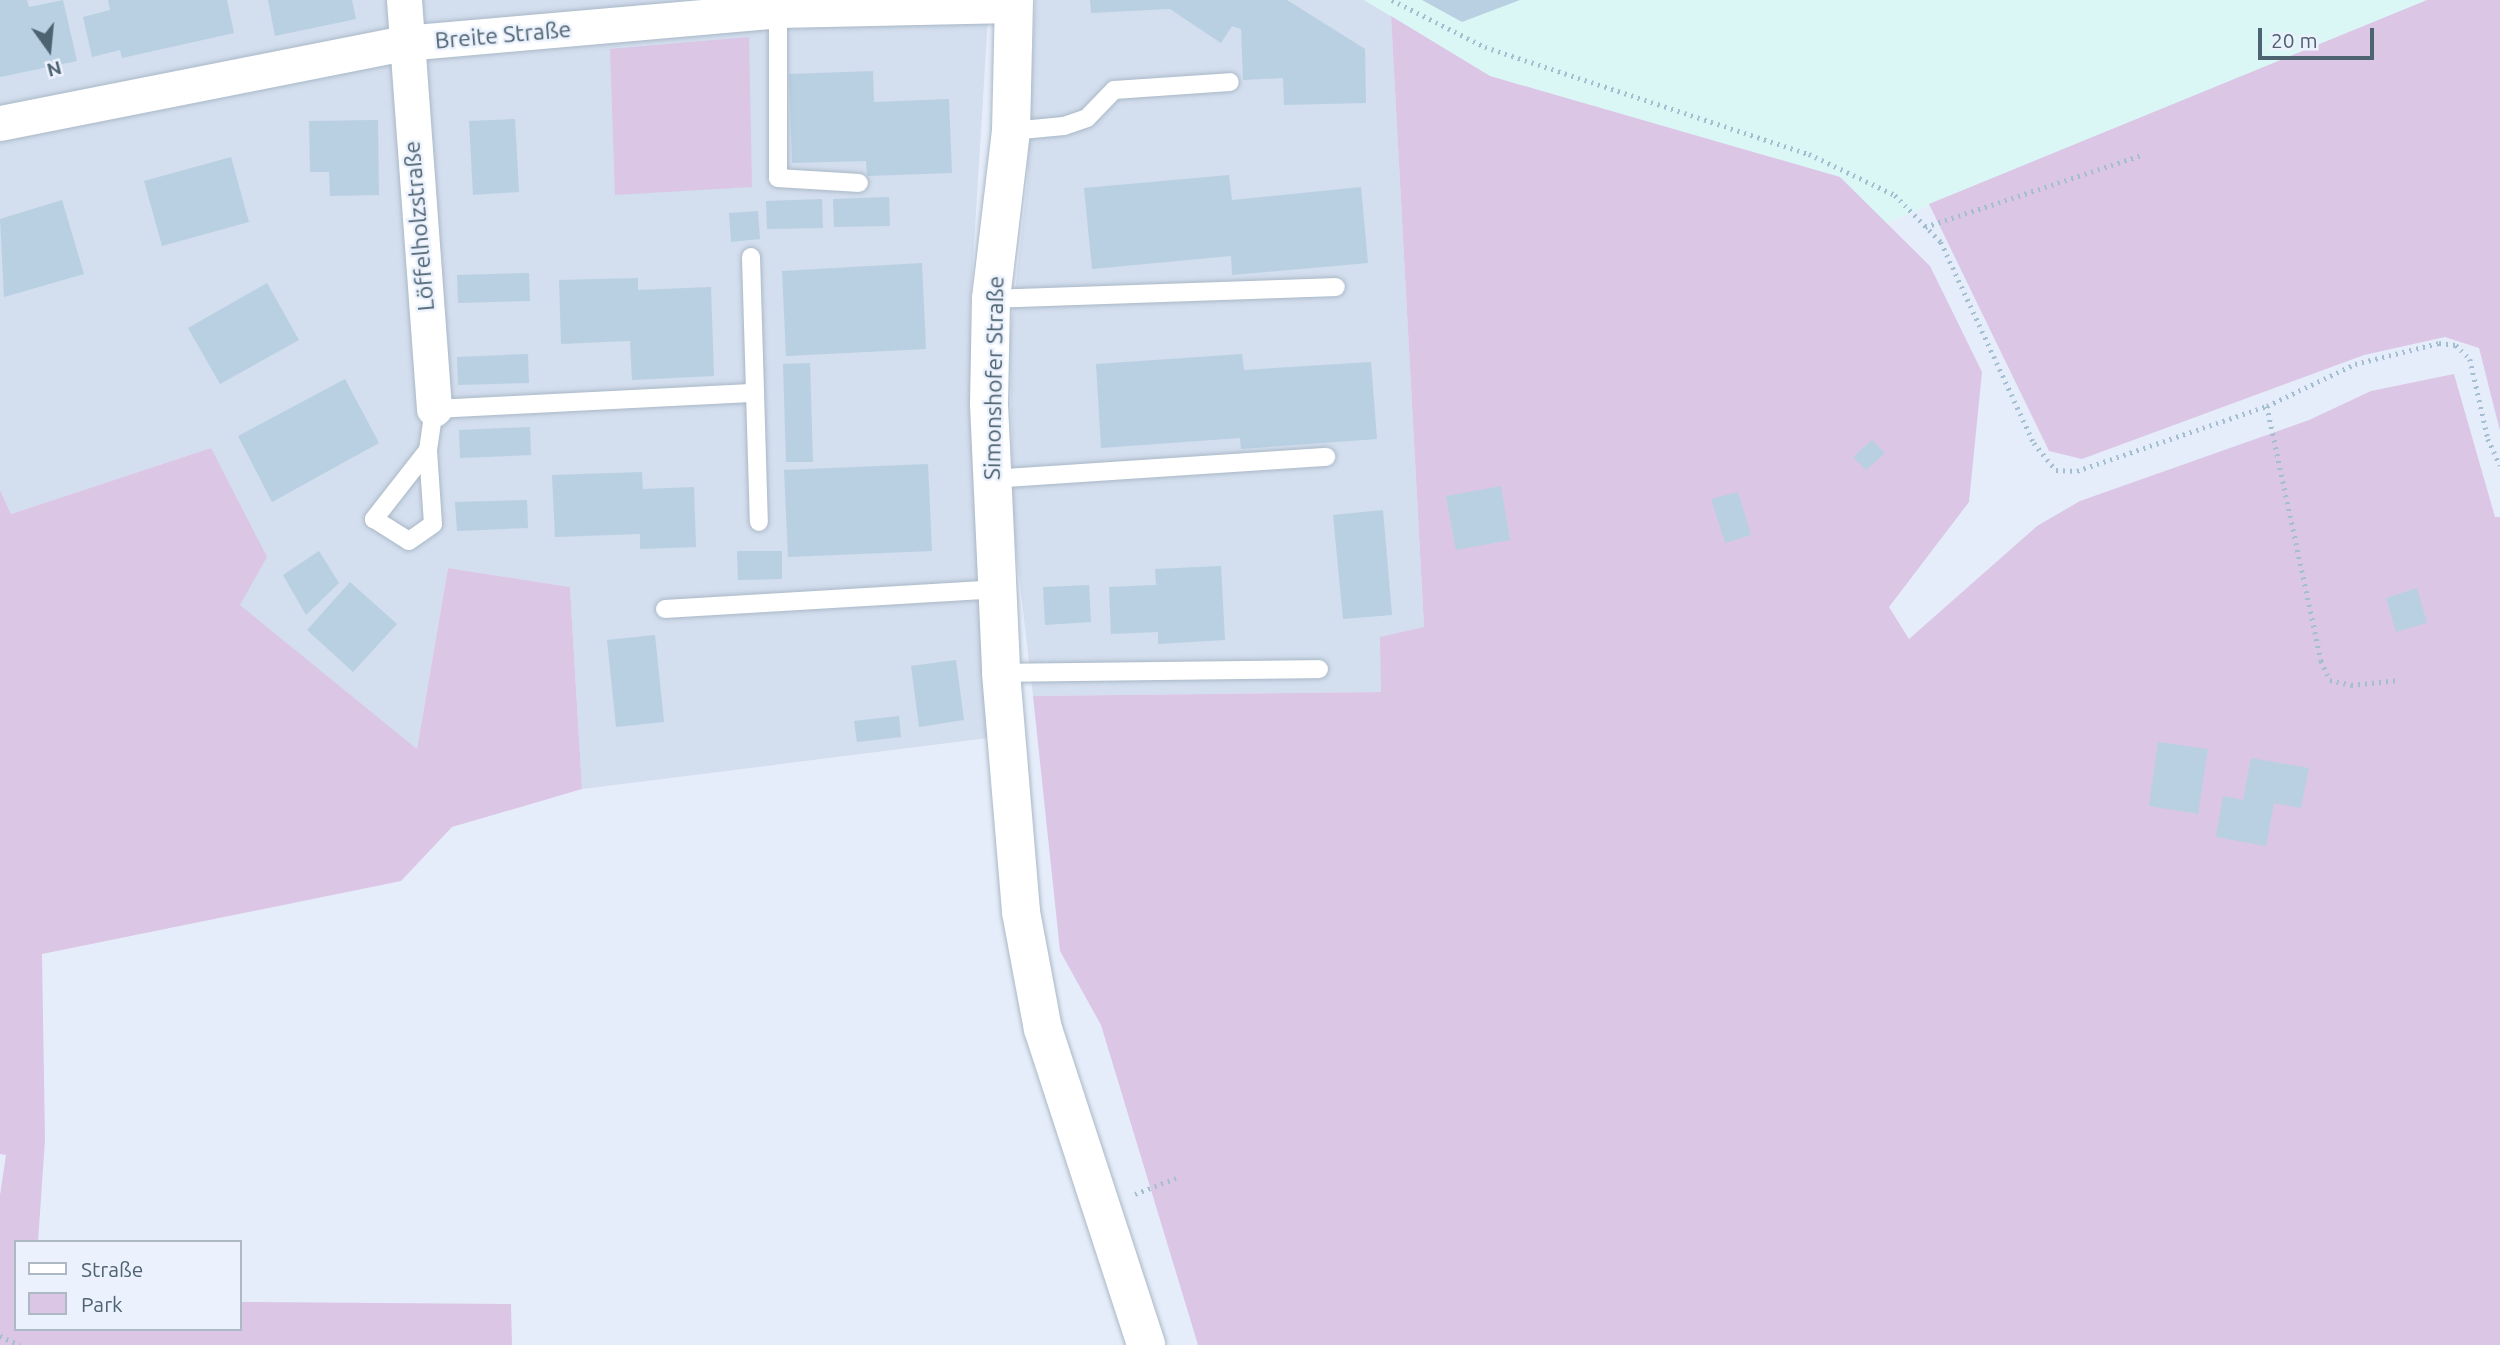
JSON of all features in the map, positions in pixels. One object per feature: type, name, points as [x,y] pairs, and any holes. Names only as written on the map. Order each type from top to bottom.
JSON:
[{"type":"street","name":"Löffelholzstraße","points":[[404,0],[404,43],[434,409]]},
{"type":"street","name":"Breite Straße","points":[[0,123],[404,43],[732,7],[778,10],[1014,3]]},
{"type":"street","name":"Simonshofer Straße","points":[[1014,3],[1011,131],[991,299],[992,479],[1002,673],[1021,912],[1043,1029],[1146,1345]]},
{"type":"lane","points":[[778,10],[778,178],[859,183]]},
{"type":"lane","points":[[1011,131],[1064,127],[1087,118],[1114,90],[1230,82]]},
{"type":"lane","points":[[751,257],[752,393],[759,522]]},
{"type":"lane","points":[[991,299],[1336,287]]},
{"type":"lane","points":[[428,450],[374,519],[409,541],[433,524],[428,450],[434,409],[752,393]]},
{"type":"lane","points":[[992,479],[1326,457]]},
{"type":"lane","points":[[665,610],[999,589]]},
{"type":"lane","points":[[1002,673],[1319,668]]},
{"type":"path","points":[[1392,0],[1485,47],[1809,154],[1895,195],[1941,242],[2034,443],[2056,470],[2077,471],[2267,406],[2355,364],[2439,343],[2466,351],[2488,439],[2500,464]]},
{"type":"path","points":[[1925,227],[2141,155]]},
{"type":"path","points":[[2267,406],[2330,680],[2351,685],[2400,680]]},
{"type":"path","points":[[0,1336],[20,1345]]},
{"type":"shaded area","points":[[0,0],[989,0],[970,310],[996,737],[582,789],[570,587],[448,568],[417,749],[239,605],[211,448],[11,514],[0,490]]},
{"type":"shaded area","points":[[1035,0],[1364,0],[1391,16],[1424,628],[1381,692],[1033,696],[1013,524],[1010,336],[1027,185]]},
{"type":"shaded area","points":[[1364,0],[2427,0],[1886,223],[1840,177],[1490,76]]},
{"type":"green space","points":[[2427,0],[2500,0],[2500,431],[2479,348],[2445,337],[2364,355],[2082,459],[2049,451],[1929,204]]},
{"type":"green space","points":[[1391,16],[1490,76],[1840,177],[1930,266],[1982,372],[1969,502],[1889,607],[1909,639],[2037,526],[2080,501],[2309,420],[2371,391],[2454,374],[2495,517],[2500,517],[2500,1345],[1198,1345],[1101,1025],[1060,951],[1033,696],[1381,692],[1380,637],[1424,627]]},
{"type":"green space","points":[[749,37],[752,187],[615,195],[610,49]]},
{"type":"green space","points":[[211,448],[267,557],[240,605],[417,749],[448,568],[570,587],[582,789],[452,827],[401,881],[42,954],[45,1140],[38,1240],[14,1240],[14,1331],[242,1331],[242,1302],[511,1304],[512,1345],[0,1345],[0,1195],[6,1155],[0,1154],[0,490],[11,514]]},
{"type":"building","points":[[0,0],[27,0],[29,7],[63,0],[77,61],[0,77]]},
{"type":"building","points":[[108,0],[227,0],[234,33],[122,58],[120,50],[92,57],[83,17],[110,10]]},
{"type":"building","points":[[268,0],[352,0],[356,19],[275,36]]},
{"type":"building","points":[[1090,0],[1287,0],[1365,49],[1366,103],[1284,105],[1283,78],[1243,80],[1241,29],[1232,26],[1221,43],[1170,9],[1091,13]]},
{"type":"building","points":[[1422,0],[1520,0],[1462,22]]},
{"type":"building","points":[[873,71],[874,102],[949,99],[952,173],[867,176],[866,161],[792,163],[789,74]]},
{"type":"building","points":[[515,119],[519,192],[473,195],[469,121]]},
{"type":"building","points":[[378,120],[379,195],[330,196],[329,172],[310,172],[309,121]]},
{"type":"building","points":[[231,157],[249,222],[162,246],[144,181]]},
{"type":"building","points":[[1229,175],[1232,200],[1361,187],[1368,263],[1232,275],[1231,256],[1092,269],[1084,188]]},
{"type":"building","points":[[889,197],[890,226],[834,227],[833,199]]},
{"type":"building","points":[[822,199],[823,228],[767,229],[766,201]]},
{"type":"building","points":[[62,200],[84,274],[4,297],[0,219]]},
{"type":"building","points":[[758,211],[760,239],[731,242],[729,213]]},
{"type":"building","points":[[922,263],[926,349],[786,356],[782,271]]},
{"type":"building","points":[[529,273],[530,301],[458,303],[457,275]]},
{"type":"building","points":[[638,278],[638,290],[711,287],[714,376],[632,380],[630,341],[561,344],[559,280]]},
{"type":"building","points":[[267,283],[299,340],[220,384],[188,328]]},
{"type":"building","points":[[528,354],[529,383],[458,385],[457,357]]},
{"type":"building","points":[[1242,354],[1244,370],[1371,362],[1377,439],[1241,449],[1240,438],[1101,448],[1096,364]]},
{"type":"building","points":[[810,363],[813,462],[786,462],[783,364]]},
{"type":"building","points":[[345,379],[379,443],[272,502],[238,436]]},
{"type":"building","points":[[530,427],[531,455],[460,458],[459,430]]},
{"type":"building","points":[[1872,440],[1885,453],[1866,470],[1853,457]]},
{"type":"building","points":[[928,464],[932,551],[788,557],[784,470]]},
{"type":"building","points":[[642,472],[643,489],[694,487],[696,547],[640,549],[640,534],[555,537],[552,475]]},
{"type":"building","points":[[1501,486],[1510,540],[1456,550],[1446,496]]},
{"type":"building","points":[[1738,492],[1751,535],[1725,543],[1711,499]]},
{"type":"building","points":[[527,500],[528,528],[457,531],[455,502]]},
{"type":"building","points":[[1383,510],[1392,615],[1343,619],[1333,515]]},
{"type":"building","points":[[319,551],[339,583],[306,615],[283,575]]},
{"type":"building","points":[[737,551],[782,551],[782,579],[738,580]]},
{"type":"building","points":[[1221,566],[1225,640],[1158,644],[1158,632],[1111,634],[1109,587],[1156,585],[1155,569]]},
{"type":"building","points":[[350,582],[397,624],[353,672],[307,630]]},
{"type":"building","points":[[1089,585],[1091,622],[1045,625],[1043,587]]},
{"type":"building","points":[[2417,588],[2427,623],[2396,632],[2386,598]]},
{"type":"building","points":[[655,635],[664,722],[616,727],[607,640]]},
{"type":"building","points":[[956,660],[964,720],[919,727],[911,666]]},
{"type":"building","points":[[899,716],[901,737],[857,742],[854,721]]},
{"type":"building","points":[[2158,742],[2208,749],[2198,814],[2149,806]]},
{"type":"building","points":[[2251,758],[2309,768],[2301,808],[2274,803],[2266,846],[2216,837],[2223,796],[2243,800]]}]
